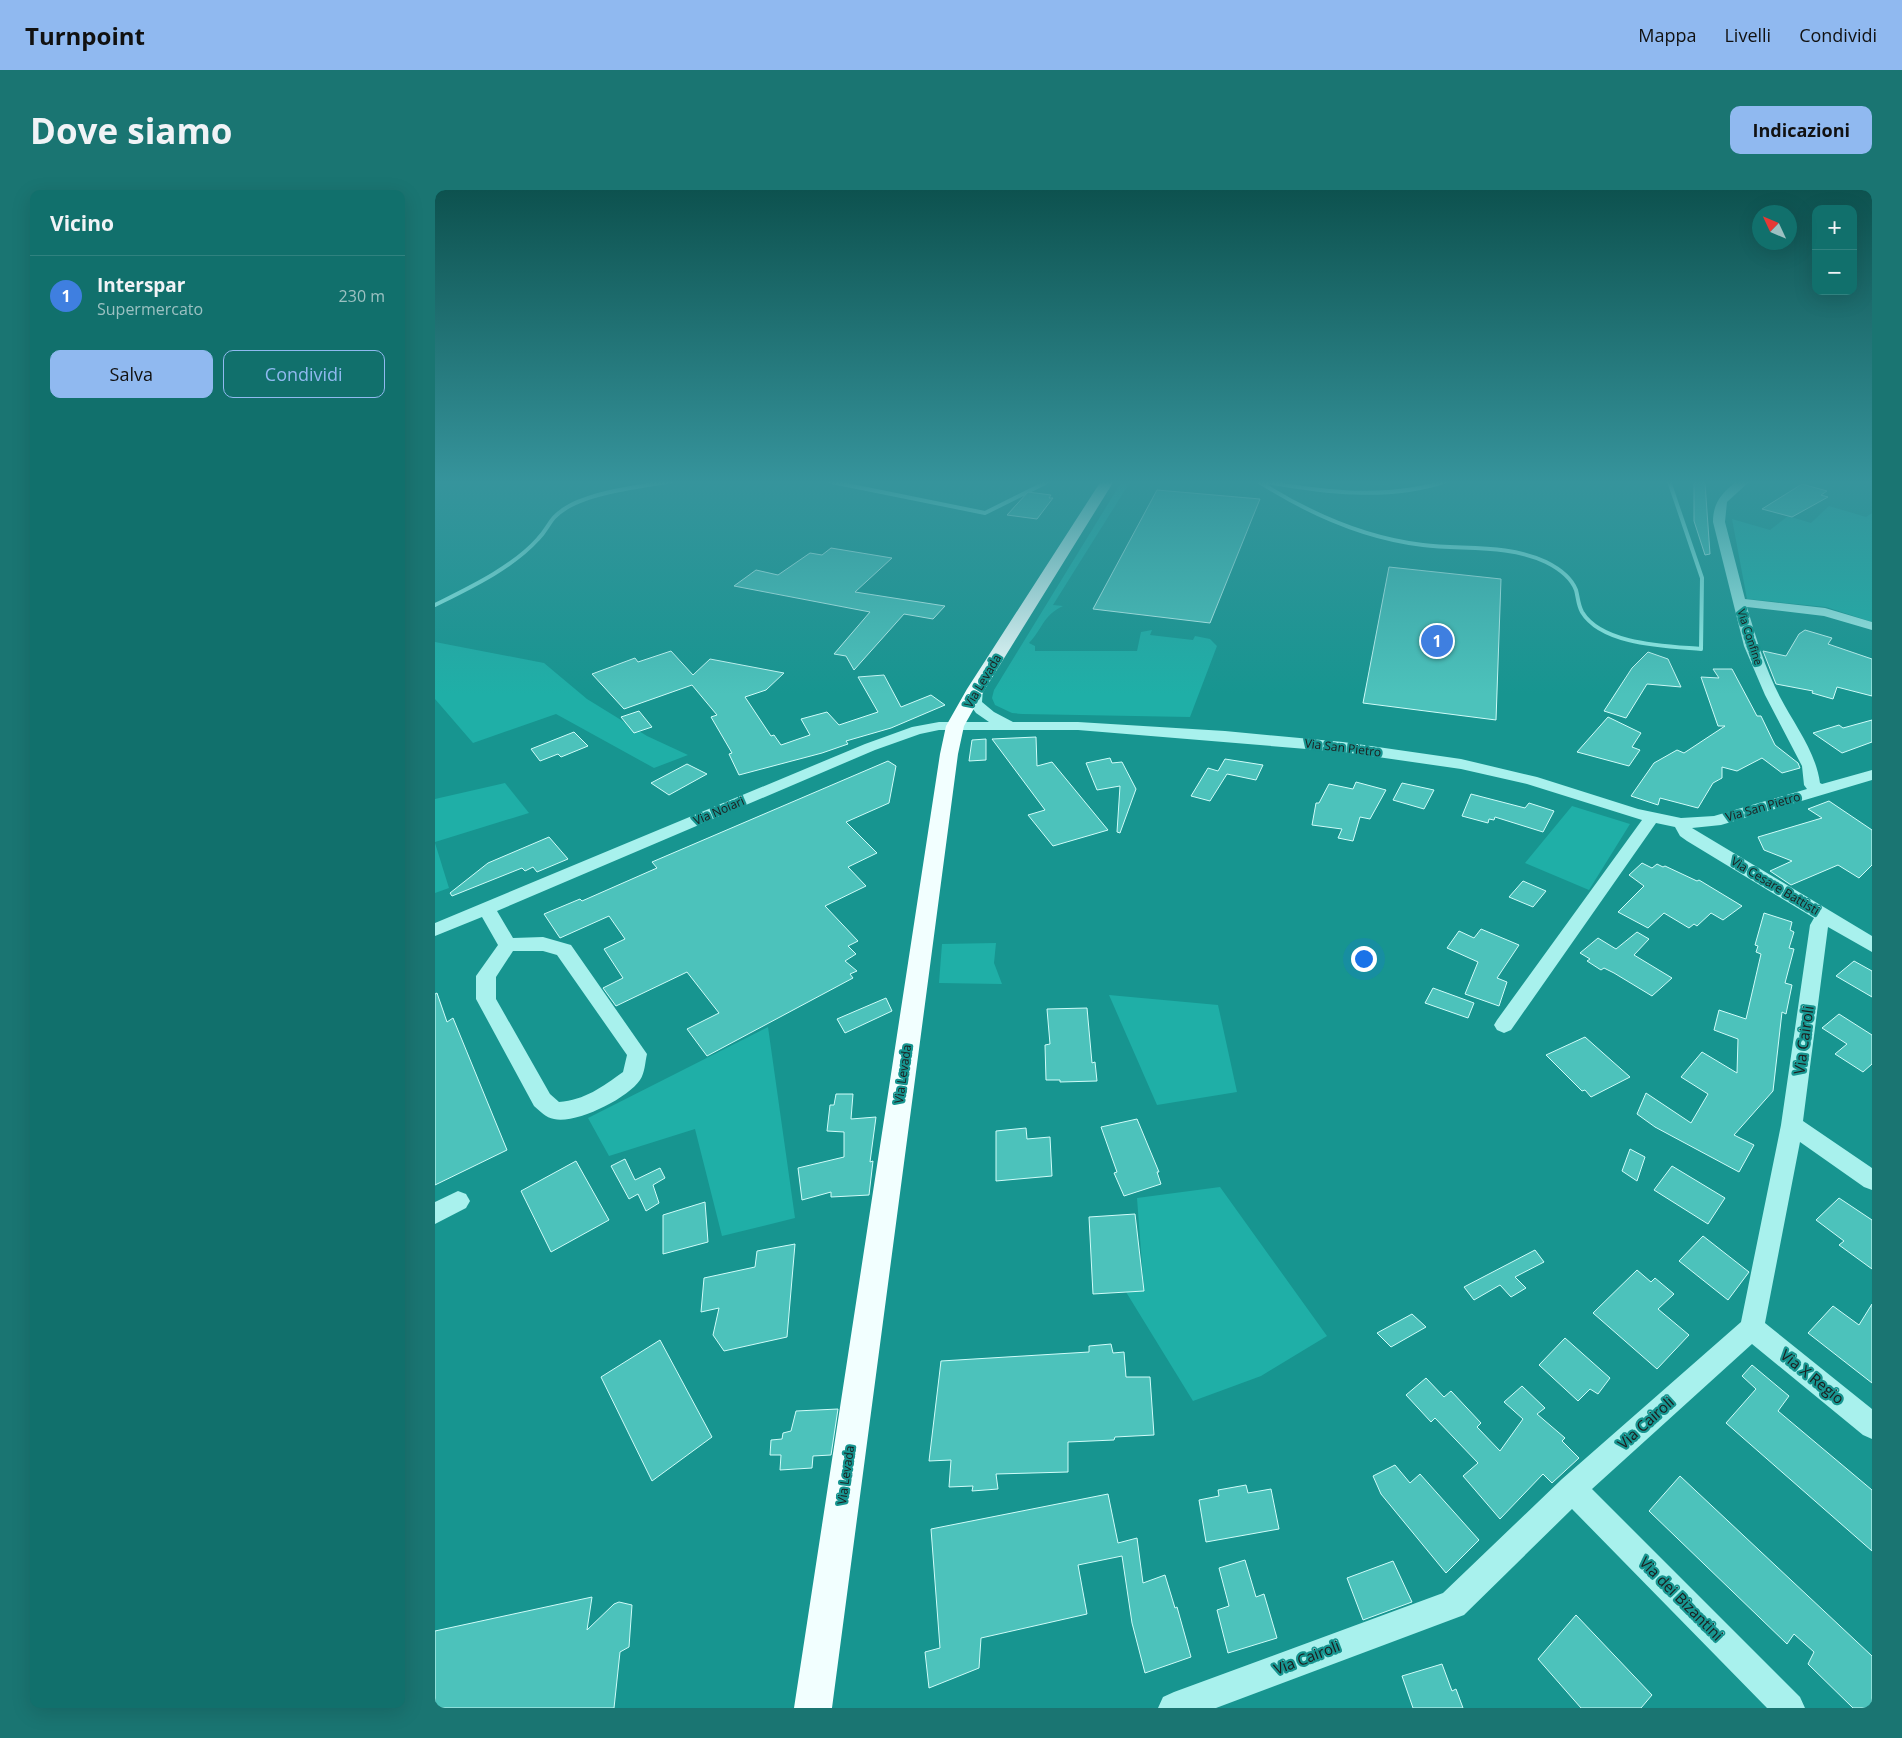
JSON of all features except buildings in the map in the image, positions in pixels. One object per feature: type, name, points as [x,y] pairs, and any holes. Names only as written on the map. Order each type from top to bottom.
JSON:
[{"type":"main road","name":"Via Levada","points":[[813,1708],[943,792],[955,726],[1064,552]]},
{"type":"street","name":"Via Confine","points":[[1726,552],[1758,665],[1810,766],[1812,785],[1820,790]]},
{"type":"street","points":[[1739,602],[1825,612],[1872,626]]},
{"type":"street","name":"Via San Pietro","points":[[977,689],[975,702],[979,708],[997,720],[1026,726]]},
{"type":"street","name":"Via Noiari","points":[[435,930],[888,740],[917,730],[939,726],[955,726]]},
{"type":"street","name":"Via San Pietro","points":[[955,726],[1078,726],[1301,742],[1461,764],[1531,780],[1652,817],[1681,823],[1715,821],[1872,775]]},
{"type":"street","points":[[1504,1025],[1652,817]]},
{"type":"street","name":"Via Cesare Battisti","points":[[1681,823],[1686,832],[1693,837],[1872,945]]},
{"type":"street","points":[[486,908],[508,945]]},
{"type":"street","name":"Via Cairoli","points":[[1174,1708],[1453,1604],[1573,1489],[1753,1328],[1792,1125],[1819,925],[1826,917]]},
{"type":"street","points":[[543,944],[564,950],[637,1054],[632,1076],[600,1100],[571,1110],[555,1111],[542,1100],[486,999],[486,976],[508,945],[543,944]]},
{"type":"street","points":[[1792,1125],[1872,1180]]},
{"type":"street","points":[[435,1214],[458,1202]]},
{"type":"street","name":"Via X Regio","points":[[1753,1328],[1872,1426]]},
{"type":"street","name":"Via dei Bizantini","points":[[1573,1489],[1789,1708]]},
{"type":"green space","points":[[1079,552],[1086,552],[1053,605],[1063,606],[1047,618],[1029,643],[1035,646],[1035,651],[1137,651],[1141,632],[1152,630],[1150,635],[1193,640],[1195,636],[1210,639],[1217,646],[1190,717],[1012,713],[995,705],[992,698],[994,690]]},
{"type":"green space","points":[[1738,552],[1872,552],[1872,622],[1826,607],[1747,599]]},
{"type":"green space","points":[[435,642],[544,663],[587,699],[647,736],[688,755],[654,768],[556,714],[473,743],[435,699]]},
{"type":"green space","points":[[505,783],[529,813],[435,842],[435,799]]},
{"type":"green space","points":[[1572,806],[1630,824],[1589,890],[1525,863]]},
{"type":"green space","points":[[435,843],[449,888],[435,893]]},
{"type":"green space","points":[[996,943],[994,963],[1002,984],[939,983],[942,944]]},
{"type":"green space","points":[[1109,995],[1218,1005],[1237,1092],[1157,1105]]},
{"type":"green space","points":[[768,1027],[795,1218],[722,1236],[695,1129],[609,1156],[588,1118]]},
{"type":"green space","points":[[1220,1187],[1327,1336],[1261,1376],[1193,1401],[1126,1292],[1144,1291],[1137,1198]]},
{"type":"waterway","points":[[435,605],[503,568],[525,552]]},
{"type":"waterway","points":[[1515,552],[1551,564],[1567,577],[1574,585],[1582,612],[1591,623],[1604,631],[1636,642],[1701,649],[1702,578],[1693,552]]},
{"type":"place","name":"Interspar","points":[[1437,641]]}]
